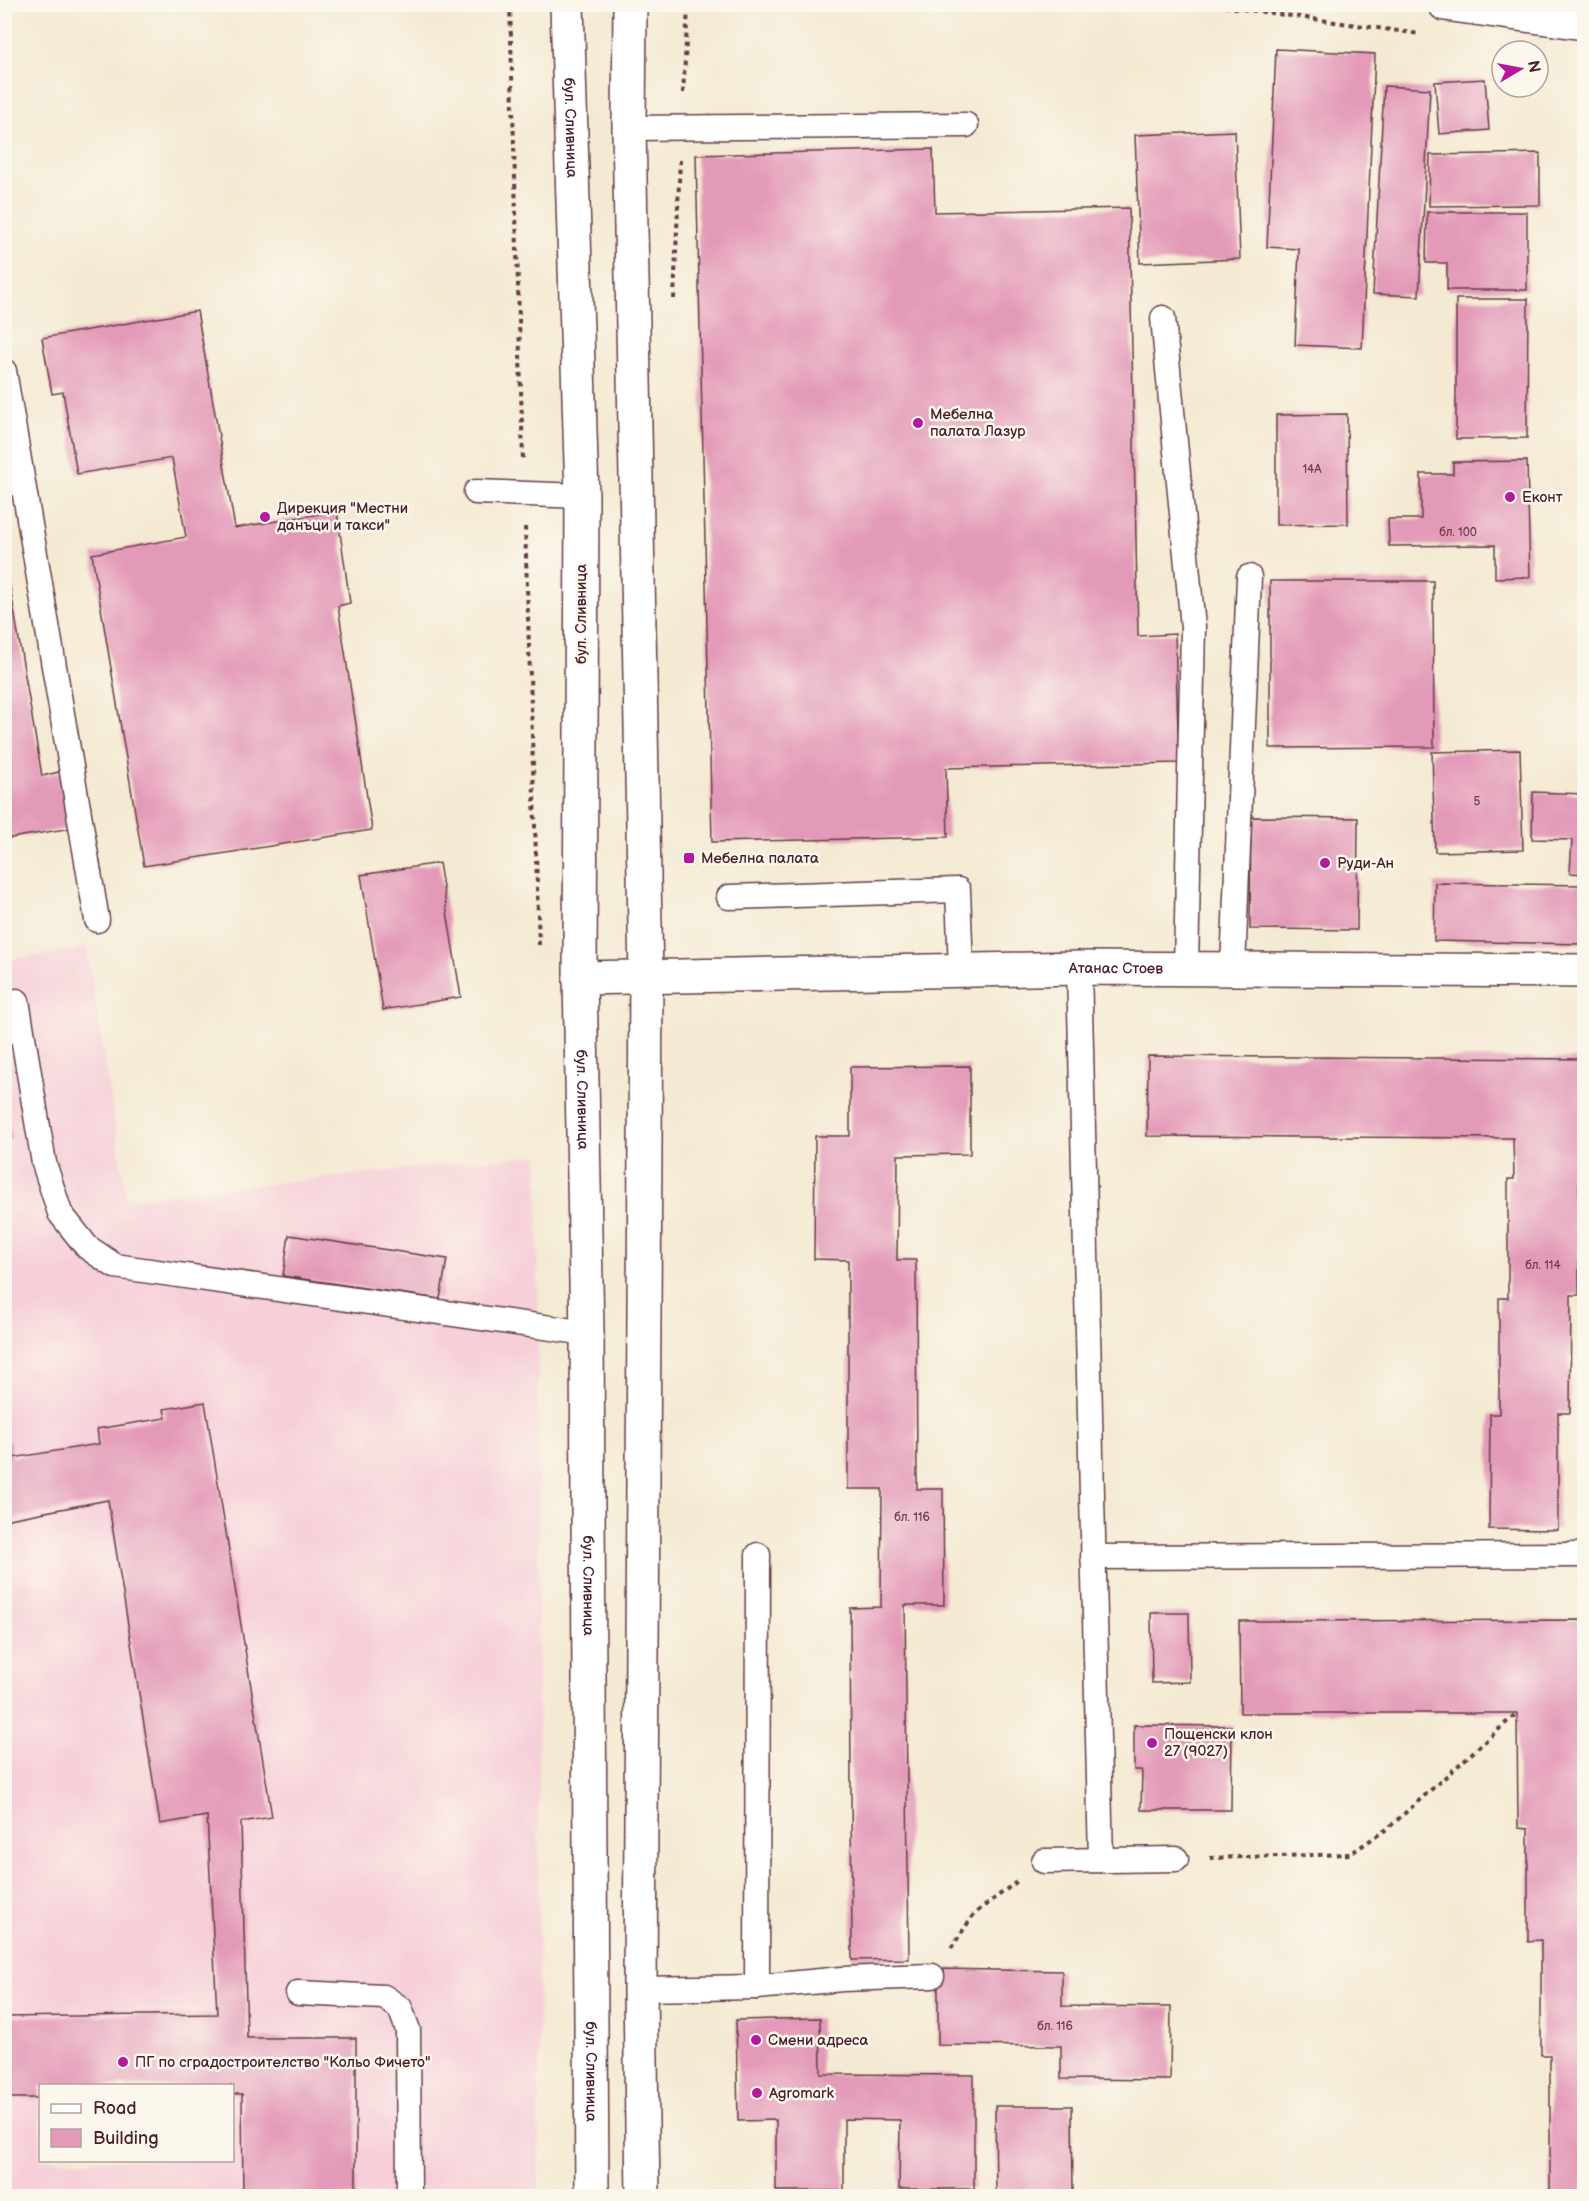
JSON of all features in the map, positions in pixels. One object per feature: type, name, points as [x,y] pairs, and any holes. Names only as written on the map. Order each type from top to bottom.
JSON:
[{"type":"main road","name":"бул. Сливница","points":[[567,4],[582,496],[580,978],[587,1333],[592,2196]]},
{"type":"main road","points":[[630,4],[629,128],[646,976],[640,1989],[643,2196]]},
{"type":"main road","points":[[1445,4],[1584,23]]},
{"type":"main road","name":"Атанас Стоев","points":[[580,978],[1079,968],[1584,971]]},
{"type":"lane","points":[[629,128],[966,125]]},
{"type":"lane","points":[[1163,318],[1193,627],[1186,969]]},
{"type":"lane","points":[[4,371],[97,920]]},
{"type":"lane","points":[[476,492],[582,496]]},
{"type":"lane","points":[[1233,969],[1249,578]]},
{"type":"lane","points":[[729,897],[958,890],[961,970]]},
{"type":"lane","points":[[1079,968],[1101,1860]]},
{"type":"lane","points":[[17,1001],[44,1163],[60,1213],[87,1246],[115,1266],[587,1333]]},
{"type":"lane","points":[[757,1987],[758,1555]]},
{"type":"lane","points":[[1093,1557],[1584,1555]]},
{"type":"lane","points":[[1044,1861],[1176,1859]]},
{"type":"lane","points":[[640,1989],[757,1987],[843,1979],[932,1976]]},
{"type":"lane","points":[[298,1993],[384,1997],[400,2008],[408,2030],[409,2196]]},
{"type":"path","points":[[510,4],[538,946]]},
{"type":"path","points":[[1207,4],[1425,35]]},
{"type":"path","points":[[1176,1859],[1350,1854],[1387,1829],[1517,1713]]},
{"type":"path","points":[[932,1976],[974,1914],[1044,1861]]},
{"type":"shaded area","points":[[87,948],[127,1199],[538,1155],[539,2196],[5,2196],[5,960]]},
{"type":"building","points":[[1276,49],[1375,54],[1362,348],[1295,345],[1299,249],[1267,247]]},
{"type":"building","points":[[1485,79],[1489,130],[1439,134],[1435,82]]},
{"type":"building","points":[[1384,86],[1430,89],[1419,296],[1373,294]]},
{"type":"building","points":[[1235,131],[1240,259],[1140,263],[1135,135]]},
{"type":"building","name":"Мебелна палата Лазур","points":[[933,149],[935,212],[1129,208],[1138,636],[1175,634],[1179,763],[946,768],[948,837],[712,842],[696,155]]},
{"type":"building","points":[[1540,153],[1540,205],[1429,206],[1430,155]]},
{"type":"building","points":[[1427,212],[1527,212],[1527,290],[1447,290],[1447,263],[1426,263]]},
{"type":"building","points":[[1456,299],[1528,299],[1527,438],[1456,439]]},
{"type":"building","points":[[197,311],[235,528],[337,511],[350,603],[338,606],[372,830],[144,866],[92,554],[186,537],[172,458],[77,474],[63,392],[52,394],[42,338]]},
{"type":"building","points":[[1347,414],[1348,524],[1276,525],[1276,415]]},
{"type":"building","points":[[1527,461],[1530,577],[1495,578],[1495,545],[1389,546],[1388,519],[1421,519],[1421,474],[1453,474],[1453,462]]},
{"type":"building","points":[[6,563],[42,776],[63,771],[72,828],[4,839]]},
{"type":"building","points":[[1270,581],[1433,581],[1434,747],[1270,748]]},
{"type":"building","points":[[1520,750],[1523,850],[1435,852],[1432,752]]},
{"type":"building","points":[[1533,792],[1584,794],[1584,874],[1570,873],[1572,840],[1532,839]]},
{"type":"building","points":[[1251,817],[1358,818],[1357,930],[1250,929]]},
{"type":"building","points":[[439,863],[461,997],[383,1010],[361,875]]},
{"type":"building","points":[[1435,883],[1584,885],[1584,944],[1434,941]]},
{"type":"building","points":[[1148,1056],[1584,1059],[1584,1179],[1579,1179],[1579,1295],[1571,1295],[1570,1413],[1558,1413],[1558,1530],[1489,1529],[1490,1414],[1499,1414],[1499,1298],[1508,1298],[1508,1179],[1514,1179],[1513,1138],[1147,1136]]},
{"type":"building","points":[[970,1066],[970,1154],[898,1155],[897,1260],[916,1260],[917,1489],[943,1489],[944,1605],[905,1605],[909,1959],[852,1960],[850,1608],[881,1607],[882,1489],[848,1489],[848,1260],[814,1259],[815,1136],[850,1136],[850,1067]]},
{"type":"building","points":[[4,1097],[12,1138],[4,1139]]},
{"type":"building","points":[[289,1235],[447,1259],[440,1299],[283,1276]]},
{"type":"building","points":[[205,1402],[272,1817],[241,1822],[247,2038],[356,2038],[356,2196],[243,2196],[242,2094],[234,2094],[234,2084],[39,2084],[39,2098],[4,2098],[4,2017],[217,2014],[207,1816],[160,1824],[108,1500],[4,1520],[4,1441],[10,1441],[13,1458],[99,1444],[97,1429],[166,1418],[164,1409]]},
{"type":"building","points":[[1151,1613],[1189,1613],[1190,1682],[1152,1683]]},
{"type":"building","points":[[1584,1620],[1584,2196],[1550,2196],[1550,2055],[1541,2055],[1541,1940],[1528,1941],[1528,1829],[1518,1828],[1517,1713],[1240,1713],[1239,1621]]},
{"type":"building","points":[[1134,1725],[1232,1726],[1231,1810],[1141,1810],[1142,1770],[1134,1770]]},
{"type":"building","points":[[938,1969],[1062,1971],[1062,2006],[1171,2007],[1170,2080],[1061,2079],[1061,2046],[938,2045]]},
{"type":"building","points":[[820,2018],[821,2074],[974,2075],[974,2189],[899,2189],[900,2120],[844,2119],[844,2191],[776,2191],[776,2120],[738,2121],[736,2020]]},
{"type":"building","points":[[995,2106],[1072,2106],[1073,2196],[996,2196]]},
{"type":"place","name":"Мебелна палата Лазур","points":[[918,423]]},
{"type":"place","name":"Еконт","points":[[1510,497]]},
{"type":"place","name":"Дирекция \"Местни данъци и такси\"","points":[[265,517]]},
{"type":"place","name":"Мебелна палата","points":[[689,858]]},
{"type":"place","name":"Руди-Ан","points":[[1325,863]]},
{"type":"place","name":"Пощенски клон 27 (9027)","points":[[1152,1743]]},
{"type":"place","name":"Смени адреса","points":[[756,2040]]},
{"type":"place","name":"ПГ по сградостроителство \"Кольо Фичето\"","points":[[123,2062]]},
{"type":"place","name":"Agromark","points":[[757,2093]]}]
